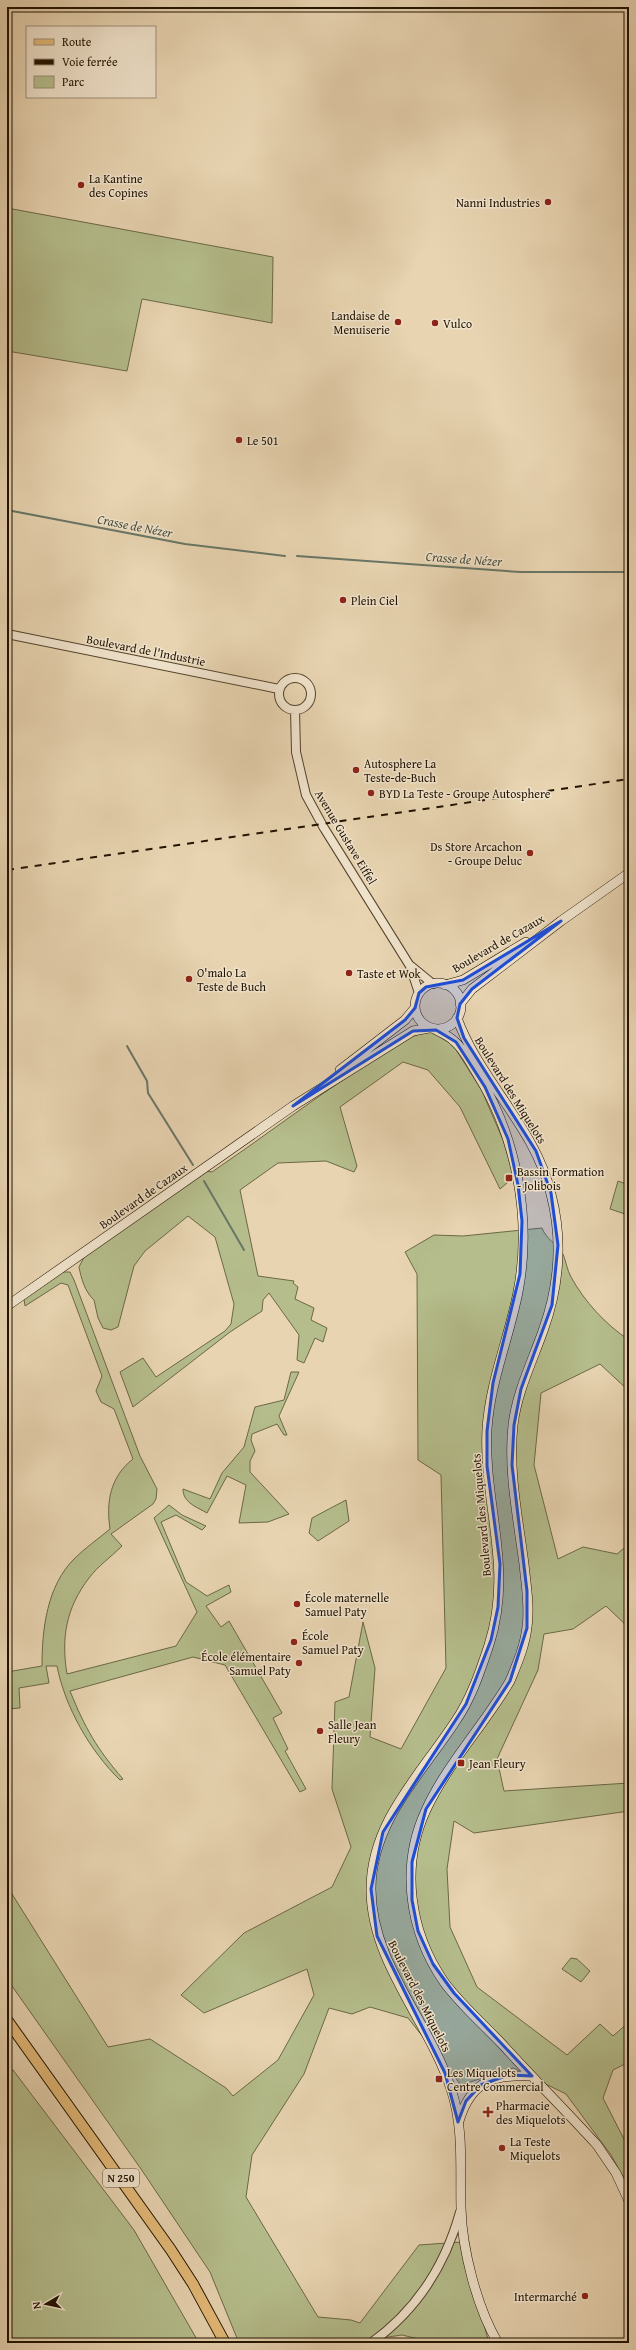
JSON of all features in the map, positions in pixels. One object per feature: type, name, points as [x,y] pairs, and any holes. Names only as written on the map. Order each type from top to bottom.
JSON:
[{"type":"main road","name":"Boulevard de Cazaux","points":[[446,985],[464,980],[561,920],[629,873]]},
{"type":"main road","name":"Boulevard de Cazaux","points":[[460,1004],[472,989],[561,920]]},
{"type":"main road","points":[[433,984],[446,985],[457,994],[460,1004],[457,1018],[448,1027],[433,1029],[419,1020],[415,1008],[419,993],[433,984]]},
{"type":"main road","name":"Boulevard de Cazaux","points":[[7,1306],[293,1106],[405,1020],[415,1008]]},
{"type":"main road","name":"Boulevard des Miquelots","points":[[457,1018],[464,1038],[529,1138],[544,1169],[551,1193],[557,1229],[558,1272],[552,1305],[522,1388],[514,1425],[512,1465],[527,1591],[527,1628],[518,1661],[510,1681],[438,1788],[426,1809],[413,1848],[411,1876],[412,1900],[424,1946],[445,1983],[597,2145],[616,2173],[629,2201]]},
{"type":"main road","name":"Boulevard de Cazaux","points":[[293,1106],[413,1031],[433,1029]]},
{"type":"main road","name":"Boulevard des Miquelots","points":[[433,1029],[456,1042],[485,1087],[508,1139],[521,1202],[522,1248],[518,1291],[493,1383],[487,1431],[487,1466],[500,1564],[498,1607],[491,1640],[466,1704],[413,1782],[383,1832],[373,1870],[371,1889],[377,1936],[389,1964],[433,2047],[452,2091],[458,2122],[461,2209],[466,2249],[485,2316],[498,2343]]},
{"type":"main road","name":"N 250","points":[[7,2020],[167,2244],[193,2284],[225,2343]]},
{"type":"main road","name":"Boulevard des Miquelots","points":[[458,2122],[466,2101],[481,2085],[490,2080],[508,2075],[532,2076]]},
{"type":"street","name":"Boulevard de l'Industrie","points":[[7,634],[279,689]]},
{"type":"street","points":[[295,677],[306,681],[310,686],[311,695],[309,703],[302,708],[295,710],[284,706],[280,700],[279,689],[283,682],[295,677]]},
{"type":"street","name":"Avenue Gustave Eiffel","points":[[295,710],[296,752],[306,795],[324,828],[410,966],[419,993]]},
{"type":"street","name":"Avenue Gustave Eiffel","points":[[410,966],[433,984]]},
{"type":"street","points":[[371,2343],[403,2317],[432,2281],[442,2262],[461,2209]]},
{"type":"highlighted area","points":[[561,921],[472,989],[460,1004],[457,1018],[464,1038],[536,1151],[551,1193],[558,1245],[552,1305],[521,1389],[514,1425],[512,1465],[527,1591],[527,1628],[510,1681],[426,1809],[412,1862],[412,1900],[418,1931],[433,1964],[454,1993],[532,2076],[508,2075],[481,2085],[466,2101],[458,2122],[445,2073],[377,1936],[371,1889],[383,1832],[466,1704],[491,1640],[498,1607],[500,1564],[487,1466],[487,1431],[493,1383],[520,1274],[522,1221],[518,1185],[508,1139],[485,1087],[456,1042],[436,1030],[413,1031],[293,1106],[405,1020],[415,1008],[419,993],[426,987],[463,980]]},
{"type":"green space","points":[[7,208],[273,257],[272,323],[142,299],[127,371],[7,351]]},
{"type":"green space","points":[[432,1032],[453,1045],[482,1091],[503,1140],[514,1177],[500,1189],[460,1107],[428,1070],[403,1062],[340,1107],[357,1166],[354,1172],[326,1161],[278,1163],[240,1190],[258,1276],[294,1281],[293,1283],[298,1287],[295,1299],[314,1308],[311,1320],[327,1328],[323,1342],[315,1338],[304,1363],[297,1360],[299,1335],[269,1293],[263,1300],[262,1311],[230,1332],[133,1407],[120,1372],[143,1358],[156,1377],[225,1331],[231,1324],[234,1304],[215,1237],[188,1216],[145,1251],[134,1266],[118,1327],[111,1330],[103,1328],[98,1318],[94,1300],[84,1285],[79,1267],[84,1257],[206,1171],[212,1172],[322,1094],[394,1046],[412,1037]]},
{"type":"green space","points":[[618,1181],[629,1185],[629,1202],[625,1214],[610,1209]]},
{"type":"green space","points":[[542,1228],[546,1235],[563,1254],[568,1271],[582,1295],[604,1320],[629,1340],[629,1391],[600,1364],[541,1393],[534,1465],[558,1559],[583,1547],[617,1554],[629,1544],[629,1628],[606,1606],[573,1629],[544,1634],[538,1670],[497,1759],[504,1791],[629,1783],[629,1811],[474,1833],[454,1821],[447,1869],[450,1927],[477,1987],[567,2055],[600,2024],[613,2036],[629,2022],[629,2062],[613,2070],[603,2098],[629,2149],[629,2187],[611,2155],[566,2094],[513,2068],[461,2085],[408,2018],[370,2007],[352,2014],[329,2008],[304,2074],[252,2155],[246,2197],[318,2317],[351,2320],[360,2323],[419,2245],[461,2242],[489,2343],[435,2343],[402,2335],[347,2343],[239,2343],[210,2272],[141,2169],[7,1979],[7,1886],[108,2047],[150,2039],[226,2088],[233,2096],[278,2060],[314,1995],[307,1969],[204,2013],[181,1995],[244,1933],[332,1887],[351,1847],[332,1789],[335,1702],[349,1697],[363,1622],[375,1668],[370,1737],[401,1749],[446,1668],[441,1475],[418,1460],[417,1274],[405,1252],[434,1235],[463,1236]]},
{"type":"green space","points":[[63,1272],[70,1272],[74,1280],[140,1456],[157,1489],[156,1499],[153,1504],[111,1534],[122,1546],[89,1578],[75,1601],[70,1612],[65,1636],[65,1661],[67,1674],[176,1646],[197,1612],[154,1518],[169,1505],[182,1515],[206,1526],[202,1530],[176,1515],[161,1522],[186,1582],[207,1596],[229,1585],[231,1592],[206,1606],[221,1627],[229,1621],[282,1713],[273,1718],[288,1749],[285,1751],[306,1789],[300,1792],[225,1665],[193,1657],[70,1691],[92,1738],[123,1779],[120,1780],[99,1756],[80,1728],[66,1697],[57,1666],[46,1666],[49,1683],[19,1688],[20,1708],[7,1709],[7,1672],[42,1666],[43,1637],[52,1595],[65,1570],[74,1559],[110,1529],[109,1500],[111,1491],[119,1474],[133,1459],[114,1409],[101,1402],[96,1391],[102,1376],[68,1285],[61,1283],[25,1306],[24,1299]]},
{"type":"green space","points":[[291,1372],[299,1372],[279,1416],[287,1435],[284,1435],[277,1424],[252,1434],[251,1440],[255,1451],[250,1461],[250,1472],[289,1514],[268,1522],[239,1523],[246,1485],[227,1476],[207,1513],[191,1504],[185,1498],[183,1489],[210,1499],[222,1473],[244,1447],[255,1407],[284,1400]]},
{"type":"green space","points":[[346,1500],[349,1521],[318,1541],[309,1533],[312,1518]]},
{"type":"green space","points":[[571,1958],[577,1959],[590,1971],[581,1982],[562,1969]]},
{"type":"green space","points":[[13,2070],[134,2230],[199,2343],[7,2343],[7,2071]]},
{"type":"waterway","name":"Crasse de Nézer","points":[[7,510],[185,544],[285,556]]},
{"type":"waterway","name":"Crasse de Nézer","points":[[297,556],[520,572],[629,572]]},
{"type":"waterway","points":[[127,1046],[147,1081],[148,1093],[193,1165]]},
{"type":"waterway","points":[[204,1181],[244,1250]]},
{"type":"railway","points":[[7,870],[629,779]]},
{"type":"place","name":"La Kantine des Copines","points":[[81,185]]},
{"type":"place","name":"Nanni Industries","points":[[548,202]]},
{"type":"place","name":"Landaise de Menuiserie","points":[[398,322]]},
{"type":"place","name":"Vulco","points":[[435,323]]},
{"type":"place","name":"Le 501","points":[[239,440]]},
{"type":"place","name":"Plein Ciel","points":[[343,600]]},
{"type":"place","name":"Autosphere La Teste-de-Buch","points":[[356,770]]},
{"type":"place","name":"BYD La Teste - Groupe Autosphere","points":[[371,793]]},
{"type":"place","name":"Ds Store Arcachon - Groupe Deluc","points":[[530,853]]},
{"type":"place","name":"Taste et Wok","points":[[349,973]]},
{"type":"place","name":"O'malo La Teste de Buch","points":[[189,979]]},
{"type":"place","name":"Bassin Formation - Jolibois","points":[[509,1178]]},
{"type":"place","name":"École maternelle Samuel Paty","points":[[297,1604]]},
{"type":"place","name":"École Samuel Paty","points":[[294,1642]]},
{"type":"place","name":"École élémentaire Samuel Paty","points":[[299,1663]]},
{"type":"place","name":"Salle Jean Fleury","points":[[320,1731]]},
{"type":"place","name":"Jean Fleury","points":[[461,1763]]},
{"type":"place","name":"Les Miquelots Centre Commercial","points":[[439,2079]]},
{"type":"place","name":"Pharmacie des Miquelots","points":[[488,2112]]},
{"type":"place","name":"La Teste Miquelots","points":[[502,2148]]},
{"type":"place","name":"Intermarché","points":[[585,2296]]}]
